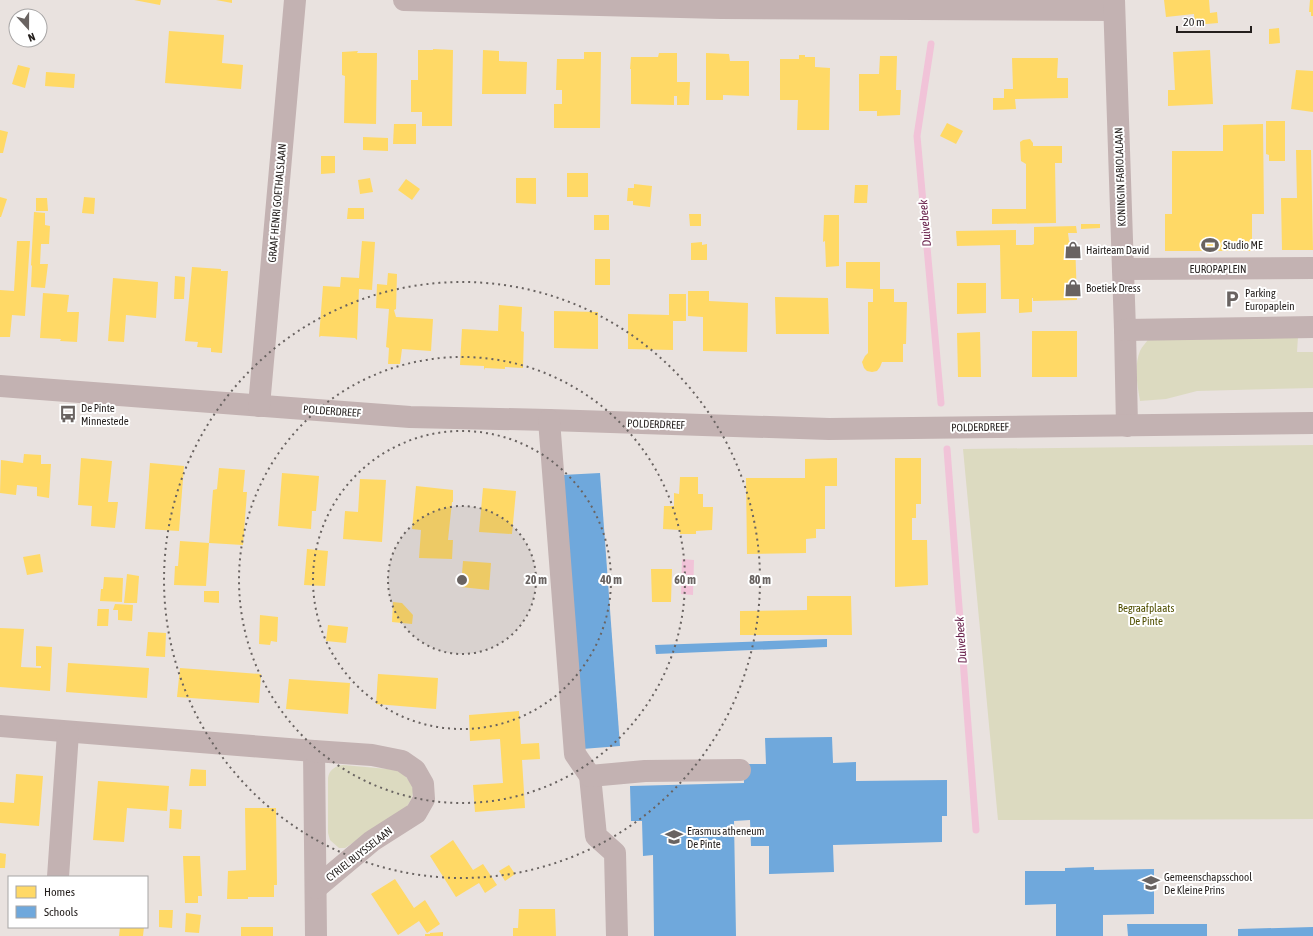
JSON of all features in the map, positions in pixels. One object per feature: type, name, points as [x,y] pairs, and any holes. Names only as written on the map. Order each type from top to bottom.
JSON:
[{"type":"street","name":"GRAAF HENRI GOETHALSLAAN","points":[[259,406],[294,0]]},
{"type":"street","points":[[404,0],[721,4],[1114,5]]},
{"type":"street","name":"KONINGIN FABIOLALAAN","points":[[1114,5],[1127,426]]},
{"type":"street","name":"EUROPAPLEIN","points":[[1123,269],[1313,268]]},
{"type":"street","points":[[1125,330],[1313,327]]},
{"type":"street","name":"POLDERDREEF","points":[[0,386],[410,417],[549,420],[829,430],[1313,423]]},
{"type":"street","points":[[549,420],[575,754],[590,776],[596,836],[615,853],[617,936]]},
{"type":"street","name":"CYRIEL BUYSSELAAN","points":[[0,726],[68,733],[372,756],[402,761],[415,770],[423,784],[424,799],[416,813],[372,841],[316,888]]},
{"type":"street","points":[[58,876],[68,733]]},
{"type":"street","name":"CYRIEL BUYSSELAAN","points":[[314,751],[316,936]]},
{"type":"street","points":[[590,776],[645,772],[740,770]]},
{"type":"green space","points":[[1298,337],[1297,352],[1313,352],[1313,388],[1197,391],[1166,399],[1140,401],[1137,382],[1137,363],[1141,349],[1149,338]]},
{"type":"green space","name":"Begraafplaats De Pinte","points":[[1313,445],[1313,819],[998,820],[963,449]]},
{"type":"green space","points":[[343,765],[399,770],[411,783],[413,791],[406,808],[345,848],[339,848],[330,840],[328,833],[328,778],[333,769],[337,766]]},
{"type":"shaded area","points":[[682,559],[694,560],[693,595],[681,594]]},
{"type":"building: Homes","points":[[134,0],[161,0],[160,5]]},
{"type":"building: Homes","points":[[216,0],[232,0],[232,3]]},
{"type":"building: Homes","points":[[1164,0],[1209,0],[1210,13],[1217,12],[1218,23],[1195,25],[1194,14],[1166,17]]},
{"type":"building: Homes","points":[[1310,0],[1313,0],[1313,16],[1311,16],[1311,12],[1309,12]]},
{"type":"building: Homes","points":[[1279,28],[1280,43],[1269,44],[1269,29]]},
{"type":"building: Homes","points":[[169,31],[224,35],[222,63],[243,65],[241,89],[165,83]]},
{"type":"building: Homes","points":[[418,50],[453,50],[452,126],[422,126],[422,112],[411,112],[411,80],[418,80]]},
{"type":"building: Homes","points":[[483,50],[499,51],[499,61],[527,62],[526,94],[482,94]]},
{"type":"building: Homes","points":[[1210,50],[1213,104],[1168,106],[1168,90],[1175,90],[1173,52]]},
{"type":"building: Homes","points":[[358,51],[357,53],[377,53],[376,124],[344,123],[345,76],[342,75],[342,52]]},
{"type":"building: Homes","points":[[584,52],[601,52],[600,128],[554,128],[554,104],[562,104],[562,90],[556,90],[557,59],[584,59]]},
{"type":"building: Homes","points":[[659,53],[677,53],[677,82],[690,82],[689,105],[677,105],[677,96],[674,96],[674,105],[631,104],[631,57],[658,57]]},
{"type":"building: Homes","points":[[706,53],[729,54],[730,61],[749,61],[749,96],[723,95],[723,100],[706,100]]},
{"type":"building: Homes","points":[[799,55],[805,55],[805,57],[815,57],[815,67],[830,68],[829,130],[797,130],[798,100],[780,100],[780,59],[799,59]]},
{"type":"building: Homes","points":[[880,56],[897,56],[896,90],[901,90],[900,115],[877,116],[877,111],[859,111],[859,74],[879,74]]},
{"type":"building: Homes","points":[[1012,58],[1058,58],[1057,78],[1068,78],[1068,98],[1015,99],[1016,109],[993,110],[993,98],[1004,98],[1004,89],[1013,89]]},
{"type":"building: Homes","points":[[18,65],[30,68],[25,88],[12,84]]},
{"type":"building: Homes","points":[[1296,70],[1313,71],[1313,112],[1291,109]]},
{"type":"building: Homes","points":[[46,72],[75,74],[74,88],[45,86]]},
{"type":"building: Homes","points":[[1266,121],[1285,121],[1285,161],[1269,161],[1269,155],[1266,154]]},
{"type":"building: Homes","points":[[947,123],[963,131],[956,144],[940,136]]},
{"type":"building: Homes","points":[[394,124],[416,124],[416,144],[393,144]]},
{"type":"building: Homes","points":[[1263,124],[1264,214],[1252,214],[1252,251],[1165,251],[1165,214],[1172,214],[1172,151],[1223,151],[1223,125]]},
{"type":"building: Homes","points":[[0,130],[8,132],[3,153],[0,153]]},
{"type":"building: Homes","points":[[363,137],[388,138],[388,151],[363,150]]},
{"type":"building: Homes","points":[[1030,139],[1033,146],[1062,146],[1062,163],[1055,163],[1056,223],[992,224],[992,209],[1026,209],[1026,164],[1021,161],[1020,142]]},
{"type":"building: Homes","points":[[1296,150],[1311,150],[1313,250],[1282,250],[1281,198],[1297,198]]},
{"type":"building: Homes","points":[[321,156],[335,156],[335,173],[321,174]]},
{"type":"building: Homes","points":[[567,173],[588,173],[588,197],[567,197]]},
{"type":"building: Homes","points":[[370,178],[373,192],[360,194],[358,180]]},
{"type":"building: Homes","points":[[516,178],[536,178],[536,204],[516,203]]},
{"type":"building: Homes","points":[[406,179],[420,189],[412,200],[398,190]]},
{"type":"building: Homes","points":[[634,184],[652,186],[650,207],[633,205],[633,201],[627,201],[628,188],[634,188]]},
{"type":"building: Homes","points":[[855,185],[868,185],[867,203],[854,203]]},
{"type":"building: Homes","points":[[0,197],[7,199],[1,217],[0,217]]},
{"type":"building: Homes","points":[[84,197],[95,198],[94,214],[82,213]]},
{"type":"building: Homes","points":[[36,198],[47,198],[48,211],[36,211]]},
{"type":"building: Homes","points":[[348,208],[364,208],[364,219],[347,219]]},
{"type":"building: Homes","points":[[34,212],[45,213],[45,225],[50,226],[49,244],[41,244],[40,264],[48,264],[45,288],[31,287]]},
{"type":"building: Homes","points":[[689,214],[701,214],[701,226],[690,226]]},
{"type":"building: Homes","points":[[594,215],[609,215],[609,230],[594,230]]},
{"type":"building: Homes","points":[[824,215],[839,215],[839,266],[826,267],[825,241],[823,242]]},
{"type":"building: Homes","points":[[1081,224],[1100,224],[1100,228],[1081,229]]},
{"type":"building: Homes","points":[[1076,226],[1077,233],[1068,233],[1069,241],[1075,241],[1077,300],[1033,301],[1032,298],[1032,312],[1019,313],[1019,299],[1001,299],[1000,245],[957,246],[956,231],[1016,230],[1016,245],[1032,245],[1034,244],[1034,227]]},
{"type":"building: Homes","points":[[17,241],[30,241],[25,316],[12,315],[10,337],[0,337],[0,290],[14,291]]},
{"type":"building: Homes","points":[[362,241],[375,242],[372,290],[359,289],[357,340],[355,338],[319,337],[323,286],[340,287],[341,277],[359,278]]},
{"type":"building: Homes","points":[[702,242],[702,245],[707,244],[707,260],[691,260],[691,243]]},
{"type":"building: Homes","points":[[595,259],[610,259],[610,285],[595,285]]},
{"type":"building: Homes","points":[[846,262],[880,262],[880,289],[894,289],[894,302],[907,302],[906,344],[903,344],[903,362],[882,362],[877,371],[872,372],[867,371],[864,368],[862,362],[868,353],[868,302],[873,302],[873,289],[846,288]]},
{"type":"building: Homes","points":[[192,267],[221,269],[221,271],[228,271],[222,353],[211,352],[211,348],[197,347],[198,342],[185,341]]},
{"type":"building: Homes","points":[[388,273],[397,274],[396,309],[394,310],[396,317],[433,319],[431,351],[402,349],[400,364],[388,364],[389,348],[386,347],[389,309],[376,308],[377,284],[387,285]]},
{"type":"building: Homes","points":[[175,276],[185,277],[184,299],[174,299]]},
{"type":"building: Homes","points":[[113,278],[158,282],[156,318],[126,315],[124,342],[108,341]]},
{"type":"building: Homes","points":[[957,283],[986,283],[986,313],[957,314]]},
{"type":"building: Homes","points":[[688,291],[709,291],[709,301],[748,303],[747,352],[703,351],[703,317],[688,316]]},
{"type":"building: Homes","points":[[43,293],[69,295],[67,312],[79,312],[77,342],[60,341],[61,339],[40,338]]},
{"type":"building: Homes","points":[[669,294],[686,294],[686,321],[673,321],[673,350],[628,349],[628,314],[669,315]]},
{"type":"building: Homes","points":[[775,297],[828,298],[829,334],[776,334]]},
{"type":"building: Homes","points":[[499,305],[522,307],[521,331],[524,332],[523,368],[485,368],[484,370],[484,366],[460,365],[462,329],[498,331]]},
{"type":"building: Homes","points":[[554,311],[598,312],[598,349],[554,348]]},
{"type":"building: Homes","points":[[1032,331],[1077,331],[1077,377],[1032,377]]},
{"type":"building: Homes","points":[[980,332],[981,377],[958,377],[957,333]]},
{"type":"building: Homes","points":[[24,454],[41,455],[41,464],[51,464],[49,498],[37,496],[37,487],[17,485],[16,495],[0,493],[1,460],[23,463]]},
{"type":"building: Homes","points":[[81,458],[112,461],[108,502],[118,502],[115,528],[91,526],[92,506],[78,505]]},
{"type":"building: Homes","points":[[837,458],[837,486],[825,486],[825,529],[816,529],[816,538],[806,539],[806,553],[747,554],[746,478],[805,478],[805,459]]},
{"type":"building: Homes","points":[[895,458],[921,458],[921,504],[916,504],[916,518],[912,518],[912,540],[927,540],[928,585],[895,587]]},
{"type":"building: Homes","points":[[150,463],[184,466],[179,531],[145,529]]},
{"type":"building: Homes","points":[[219,468],[245,470],[243,492],[247,492],[243,545],[209,543],[213,490],[217,489]]},
{"type":"building: Homes","points":[[282,473],[319,476],[316,511],[312,511],[311,529],[278,526]]},
{"type":"building: Homes","points":[[680,477],[698,477],[698,494],[703,494],[703,507],[713,507],[712,530],[696,531],[696,534],[680,534],[680,530],[663,529],[664,506],[674,506],[674,493],[679,494]]},
{"type":"building: Homes","points":[[360,479],[386,480],[382,542],[343,539],[345,511],[358,512]]},
{"type":"building: Homes","points":[[416,486],[453,490],[448,540],[453,540],[452,559],[419,558],[421,530],[412,529]]},
{"type":"building: Homes","points":[[483,488],[516,491],[512,534],[479,532]]},
{"type":"building: Homes","points":[[180,541],[209,543],[206,586],[174,585],[175,566],[178,566]]},
{"type":"building: Homes","points":[[307,549],[328,551],[325,586],[304,585]]},
{"type":"building: Homes","points":[[40,554],[43,572],[27,575],[23,557]]},
{"type":"building: Homes","points":[[463,561],[491,563],[489,590],[461,587]]},
{"type":"building: Homes","points":[[651,569],[672,569],[671,602],[652,602]]},
{"type":"building: Homes","points":[[127,574],[139,576],[137,603],[124,603]]},
{"type":"building: Homes","points":[[104,577],[123,578],[122,602],[100,601]]},
{"type":"building: Homes","points":[[204,591],[219,591],[219,603],[204,602]]},
{"type":"building: Homes","points":[[807,596],[851,596],[852,635],[740,635],[740,611],[807,610]]},
{"type":"building: Homes","points":[[393,602],[402,603],[413,615],[412,624],[392,622]]},
{"type":"building: Homes","points":[[115,604],[133,605],[132,621],[118,620],[118,610],[113,610]]},
{"type":"building: Homes","points":[[98,609],[109,609],[108,626],[97,626]]},
{"type":"building: Homes","points":[[260,615],[278,617],[277,642],[271,641],[270,645],[259,644]]},
{"type":"building: Homes","points":[[328,625],[348,627],[346,643],[326,641]]},
{"type":"building: Homes","points":[[0,628],[24,629],[21,667],[41,668],[41,666],[36,666],[36,646],[52,647],[50,691],[0,687]]},
{"type":"building: Homes","points":[[148,632],[166,633],[165,657],[146,656]]},
{"type":"building: Homes","points":[[68,663],[149,668],[147,698],[66,692]]},
{"type":"building: Homes","points":[[180,668],[261,674],[259,703],[177,697]]},
{"type":"building: Homes","points":[[378,674],[438,678],[436,709],[376,704]]},
{"type":"building: Homes","points":[[289,679],[350,683],[348,714],[286,709]]},
{"type":"building: Homes","points":[[519,711],[521,744],[539,743],[540,759],[522,760],[525,808],[475,812],[473,785],[503,783],[500,739],[470,741],[469,715]]},
{"type":"building: Homes","points":[[191,769],[206,770],[206,786],[189,786]]},
{"type":"building: Homes","points":[[16,774],[43,776],[39,826],[0,823],[0,802],[14,803]]},
{"type":"building: Homes","points":[[98,781],[169,786],[167,811],[127,808],[124,842],[93,840]]},
{"type":"building: Homes","points":[[245,808],[276,808],[277,885],[274,885],[274,897],[227,899],[228,871],[246,870]]},
{"type":"building: Homes","points":[[170,809],[182,810],[181,829],[169,828]]},
{"type":"building: Homes","points":[[453,840],[473,870],[483,864],[497,885],[485,893],[479,883],[456,897],[430,856]]},
{"type":"building: Homes","points":[[0,853],[6,854],[5,868],[0,868]]},
{"type":"building: Homes","points":[[183,856],[200,856],[202,896],[198,896],[198,903],[185,903]]},
{"type":"building: Homes","points":[[509,865],[515,874],[505,881],[499,871]]},
{"type":"building: Homes","points":[[395,879],[414,908],[425,900],[440,924],[427,933],[419,921],[398,935],[371,894]]},
{"type":"building: Homes","points":[[519,909],[555,909],[556,936],[513,936],[513,928],[518,928]]},
{"type":"building: Homes","points":[[159,910],[173,910],[172,928],[159,927]]},
{"type":"building: Homes","points":[[186,913],[201,915],[199,933],[185,932]]},
{"type":"building: Homes","points":[[241,927],[273,927],[273,936],[241,936]]},
{"type":"building: Homes","points":[[120,928],[144,928],[143,936],[119,936]]},
{"type":"building: Homes","points":[[443,932],[443,936],[425,936],[425,934]]},
{"type":"building: Schools","points":[[600,473],[620,746],[582,749],[562,475]]},
{"type":"building: Schools","points":[[827,639],[827,647],[656,654],[655,645]]},
{"type":"building: Schools","points":[[832,737],[833,763],[856,762],[856,781],[947,780],[947,816],[942,816],[942,842],[833,845],[834,872],[769,874],[769,846],[751,846],[750,820],[734,821],[736,936],[654,936],[653,855],[643,856],[642,821],[631,821],[630,786],[744,783],[743,764],[766,764],[765,738]]},
{"type":"building: Schools","points":[[1094,867],[1094,870],[1154,869],[1154,914],[1103,915],[1103,936],[1056,936],[1056,904],[1025,905],[1025,871],[1065,871],[1065,868]]},
{"type":"building: Schools","points":[[1127,924],[1207,924],[1207,936],[1128,936]]},
{"type":"building: Schools","points":[[1313,927],[1313,936],[1238,936],[1238,929]]},
{"type":"waterway","name":"Duivebeek","points":[[931,44],[917,136],[941,403]]},
{"type":"waterway","name":"Duivebeek","points":[[947,449],[976,830]]},
{"type":"place","name":"Studio ME","points":[[1210,245]]},
{"type":"place","name":"Hairteam David","points":[[1073,250]]},
{"type":"place","name":"Boetiek Dress","points":[[1073,288]]},
{"type":"place","name":"Parking Europaplein","points":[[1232,299]]},
{"type":"place","name":"De Pinte Minnestede","points":[[68,414]]},
{"type":"place","name":"Erasmus atheneum De Pinte","points":[[674,837]]},
{"type":"place","name":"Gemeenschapsschool De Kleine Prins","points":[[1151,883]]}]
